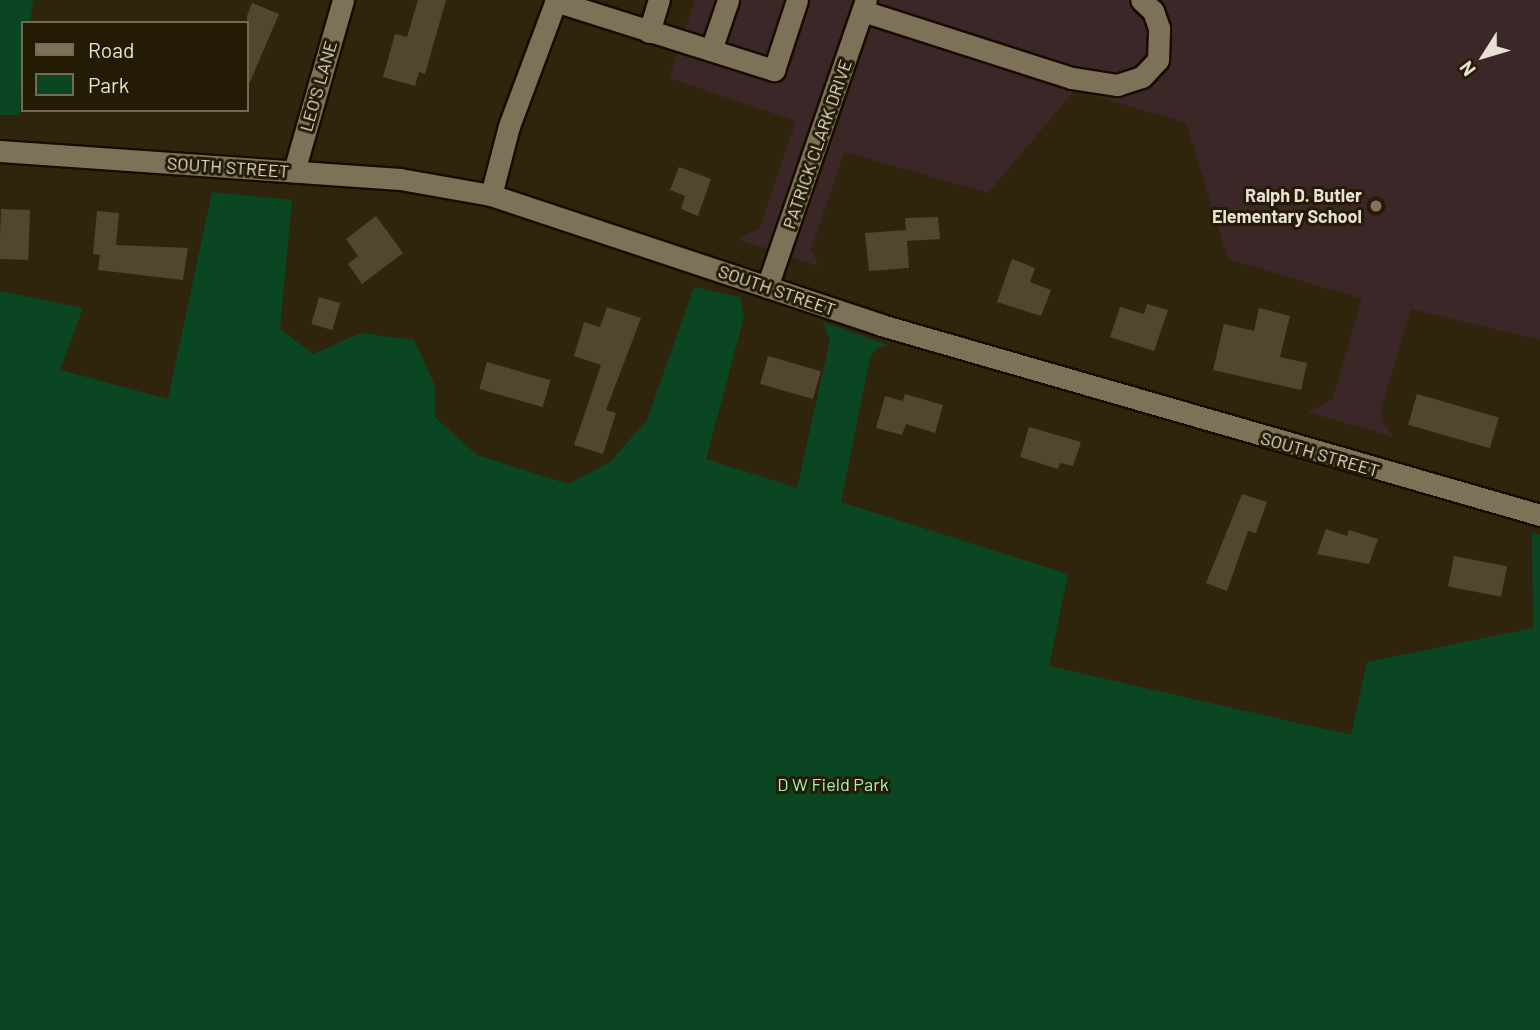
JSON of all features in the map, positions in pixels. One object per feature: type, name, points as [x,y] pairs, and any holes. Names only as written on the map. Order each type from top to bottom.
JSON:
[{"type":"street","name":"LEO'S LANE","points":[[294,172],[343,0]]},
{"type":"street","points":[[649,32],[659,0]]},
{"type":"street","points":[[711,50],[728,0]]},
{"type":"street","points":[[491,195],[509,126],[555,1],[774,70],[797,0]]},
{"type":"street","points":[[864,6],[1072,78],[1117,85],[1142,77],[1158,60],[1159,28],[1154,4]]},
{"type":"street","name":"PATRICK CLARK DRIVE","points":[[767,287],[864,6]]},
{"type":"street","name":"SOUTH STREET","points":[[0,152],[421,182],[491,195],[767,287],[1026,368],[1540,515]]},
{"type":"shaded area","name":"Ralph D. Butler Elementary School","points":[[695,0],[1540,0],[1540,340],[1411,309],[1382,406],[1383,423],[1393,437],[1308,412],[1332,400],[1362,299],[1228,259],[1186,123],[1075,90],[988,193],[844,152],[811,249],[819,266],[737,239],[760,228],[796,121],[669,78]]},
{"type":"green space","points":[[0,0],[33,0],[30,21],[21,21],[20,115],[0,115]]},
{"type":"green space","name":"D W Field Park","points":[[212,192],[292,200],[280,329],[313,354],[361,333],[414,340],[435,386],[435,417],[477,455],[568,484],[610,462],[647,420],[694,287],[740,297],[744,317],[706,459],[797,488],[830,340],[823,322],[888,345],[877,348],[870,357],[841,502],[1068,574],[1049,666],[1351,735],[1367,662],[1533,628],[1532,532],[1540,535],[1540,1030],[0,1030],[0,291],[83,308],[60,370],[168,399]]},
{"type":"building","points":[[418,0],[446,0],[425,74],[419,72],[415,86],[383,77],[395,34],[407,37]]},
{"type":"building","points":[[252,3],[279,14],[248,87],[248,21]]},
{"type":"building","points":[[679,167],[711,179],[698,216],[681,209],[685,196],[670,190]]},
{"type":"building","points":[[1,209],[30,210],[28,260],[0,259]]},
{"type":"building","points":[[97,211],[119,213],[116,245],[188,248],[183,280],[98,270],[100,255],[93,254]]},
{"type":"building","points":[[376,216],[403,253],[362,284],[348,264],[358,256],[346,239]]},
{"type":"building","points":[[938,217],[940,239],[907,241],[909,268],[869,271],[865,233],[906,230],[905,218]]},
{"type":"building","points":[[1012,259],[1035,268],[1030,282],[1051,290],[1041,316],[997,302]]},
{"type":"building","points":[[319,297],[340,303],[332,330],[311,324]]},
{"type":"building","points":[[1147,304],[1168,310],[1154,351],[1110,337],[1120,307],[1144,314]]},
{"type":"building","points":[[607,307],[641,318],[606,410],[616,413],[603,454],[574,445],[601,365],[574,356],[584,322],[600,327]]},
{"type":"building","points":[[1259,308],[1290,316],[1280,357],[1307,363],[1301,390],[1213,370],[1224,324],[1254,331]]},
{"type":"building","points":[[768,356],[821,371],[813,399],[760,384]]},
{"type":"building","points":[[487,362],[550,380],[543,407],[479,389]]},
{"type":"building","points":[[905,394],[943,405],[935,433],[906,424],[902,435],[876,428],[885,396],[903,401]]},
{"type":"building","points":[[1417,394],[1499,417],[1490,448],[1408,425]]},
{"type":"building","points":[[1029,427],[1081,442],[1073,466],[1060,463],[1058,469],[1020,457]]},
{"type":"building","points":[[1242,494],[1267,502],[1256,533],[1248,531],[1227,591],[1206,583]]},
{"type":"building","points":[[1326,529],[1347,536],[1349,530],[1378,539],[1369,564],[1317,554]]},
{"type":"building","points":[[1454,556],[1507,566],[1501,597],[1448,586]]},
{"type":"place","name":"Ralph D. Butler Elementary School","points":[[1376,206]]}]
